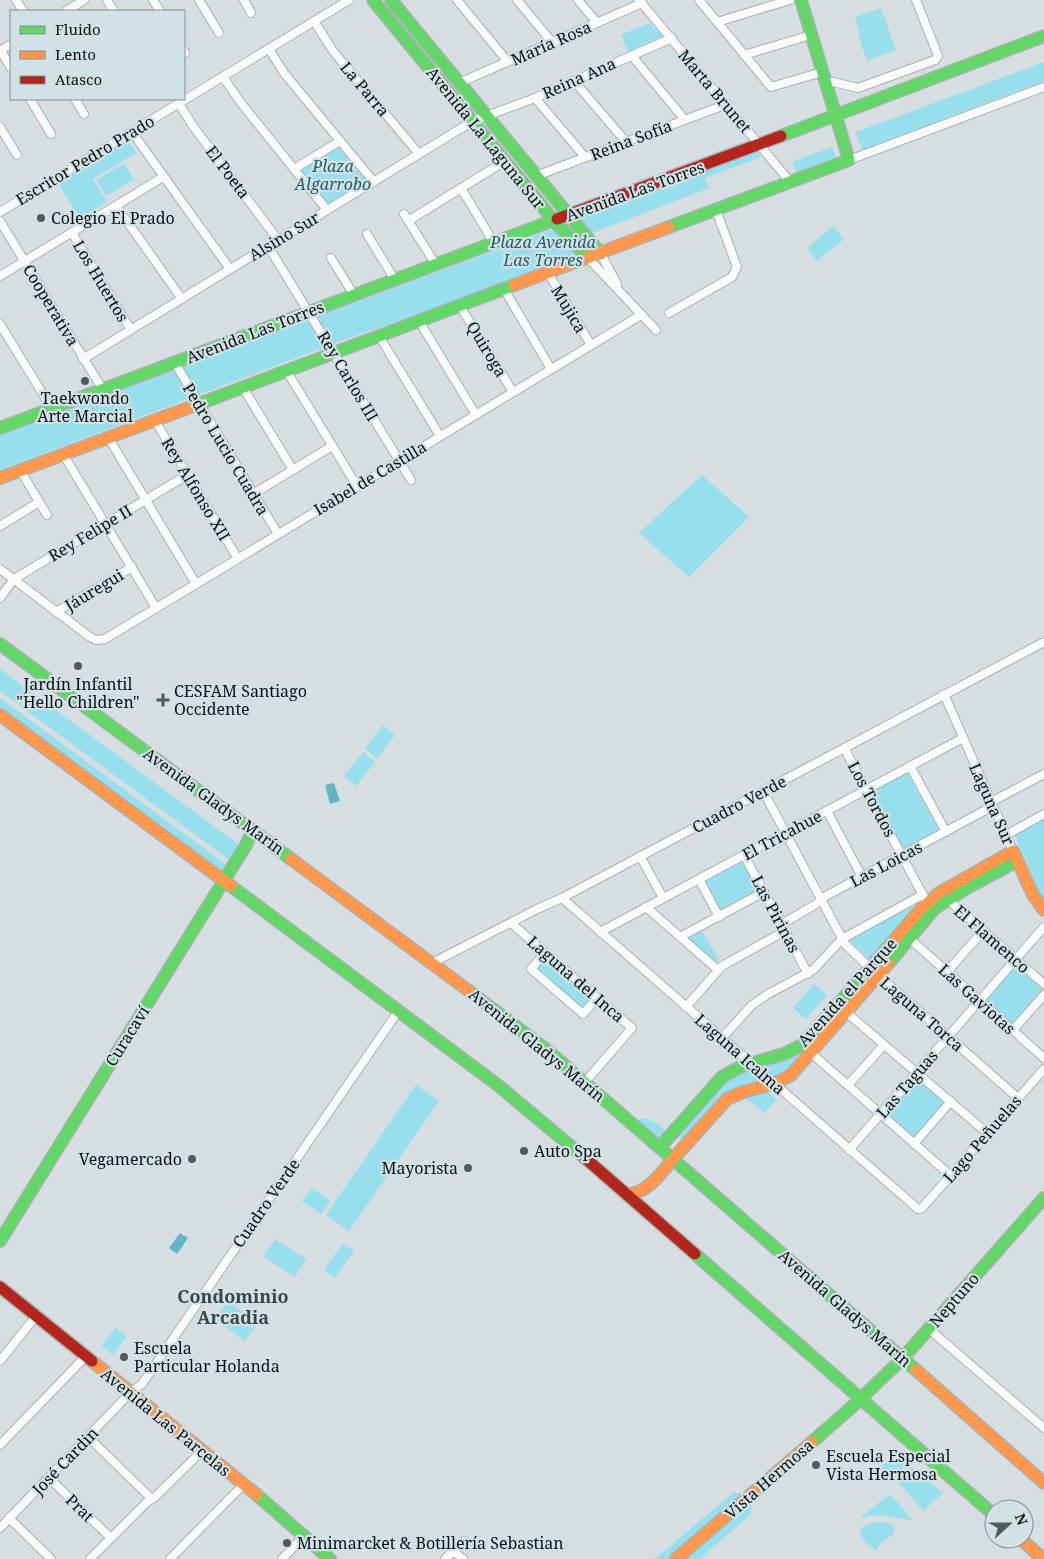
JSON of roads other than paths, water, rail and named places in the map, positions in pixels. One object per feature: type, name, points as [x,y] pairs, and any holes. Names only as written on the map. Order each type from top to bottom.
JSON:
[{"type":"street","points":[[69,10],[84,0]]},
{"type":"street","points":[[199,0],[219,32]]},
{"type":"street","points":[[244,0],[251,12]]},
{"type":"street","name":"Escritor Pedro Prado","points":[[185,100],[349,0]]},
{"type":"street","name":"Avenida La Laguna Sur","points":[[373,0],[554,220],[656,330]]},
{"type":"street","name":"Avenida La Laguna Sur","points":[[391,0],[600,254],[622,295]]},
{"type":"street","points":[[457,0],[508,62]]},
{"type":"street","points":[[517,0],[552,42]]},
{"type":"street","points":[[578,0],[596,22]]},
{"type":"street","points":[[698,0],[771,87],[824,78],[858,88],[936,60],[938,56],[916,0]]},
{"type":"street","points":[[717,22],[790,0]]},
{"type":"street","points":[[801,0],[850,160]]},
{"type":"street","name":"María Rosa","points":[[459,83],[641,1]]},
{"type":"street","name":"Marta Brunet","points":[[641,1],[791,182]]},
{"type":"street","name":"La Parra","points":[[314,21],[332,51],[419,154]]},
{"type":"street","points":[[744,55],[811,35]]},
{"type":"street","name":"Avenida Las Torres","points":[[0,427],[835,116],[1044,36]]},
{"type":"street","name":"Reina Ana","points":[[486,116],[535,98],[672,38]]},
{"type":"street","points":[[269,49],[284,73],[374,182]]},
{"type":"street","points":[[0,51],[10,66]]},
{"type":"street","points":[[632,56],[685,120]]},
{"type":"street","points":[[223,77],[235,95],[327,210]]},
{"type":"street","points":[[574,81],[626,142]]},
{"type":"street","points":[[0,478],[333,353],[382,340],[419,321],[1044,87]]},
{"type":"street","points":[[535,98],[585,157]]},
{"type":"street","points":[[31,100],[51,134]]},
{"type":"street","points":[[76,100],[84,114]]},
{"type":"street","name":"Escritor Pedro Prado","points":[[0,212],[185,100]]},
{"type":"street","name":"El Poeta","points":[[178,104],[278,240]]},
{"type":"street","name":"Reina Sofía","points":[[536,176],[726,104]]},
{"type":"street","name":"Alsino Sur","points":[[83,359],[473,121],[486,116]]},
{"type":"street","points":[[0,127],[17,155]]},
{"type":"street","points":[[132,132],[230,270]]},
{"type":"street","points":[[294,169],[340,141]]},
{"type":"street","points":[[436,265],[406,217],[461,188],[505,161]]},
{"type":"street","points":[[0,276],[164,177]]},
{"type":"street","points":[[461,188],[494,243]]},
{"type":"street","points":[[116,206],[182,299]]},
{"type":"street","points":[[669,313],[736,273],[737,267],[716,210]]},
{"type":"street","name":"Cooperativa","points":[[0,221],[102,390]]},
{"type":"street","name":"Los Huertos","points":[[72,233],[131,330]]},
{"type":"street","points":[[367,234],[395,280]]},
{"type":"street","name":"Rey Carlos III","points":[[268,246],[411,480]]},
{"type":"street","points":[[331,258],[354,295]]},
{"type":"street","name":"Mujica","points":[[548,273],[590,345]]},
{"type":"street","points":[[504,289],[551,369]]},
{"type":"street","name":"Quiroga","points":[[460,306],[513,392]]},
{"type":"street","name":"Isabel de Castilla","points":[[56,612],[90,637],[99,640],[108,637],[641,314]]},
{"type":"street","points":[[419,321],[476,415]]},
{"type":"street","points":[[0,324],[52,409]]},
{"type":"street","points":[[382,340],[440,436]]},
{"type":"street","name":"Pedro Lucio Cuadra","points":[[175,363],[278,534]]},
{"type":"street","points":[[286,370],[357,486]]},
{"type":"street","points":[[242,386],[293,470]]},
{"type":"street","name":"Rey Alfonso XII","points":[[154,420],[238,559]]},
{"type":"street","points":[[108,437],[196,584]]},
{"type":"street","points":[[253,494],[332,446]]},
{"type":"street","points":[[62,454],[156,608]]},
{"type":"street","points":[[20,470],[47,515]]},
{"type":"street","name":"Rey Felipe II","points":[[0,598],[14,579],[187,475]]},
{"type":"street","points":[[0,526],[40,502]]},
{"type":"street","name":"Jáuregui","points":[[56,612],[132,567]]},
{"type":"street","points":[[0,569],[56,612]]},
{"type":"street","name":"Cuadro Verde","points":[[432,963],[562,898],[1044,642]]},
{"type":"street","name":"Avenida Gladys Marín","points":[[0,644],[432,963],[586,1082],[1044,1483]]},
{"type":"street","name":"Laguna Sur","points":[[944,694],[1033,895],[1044,910]]},
{"type":"street","points":[[0,715],[399,1010],[507,1093],[984,1506]]},
{"type":"street","name":"El Tricahue","points":[[600,932],[963,738]]},
{"type":"street","name":"Los Tordos","points":[[844,748],[924,899]]},
{"type":"street","points":[[910,766],[946,832]]},
{"type":"street","name":"Las Loicas","points":[[686,1007],[726,963],[783,928],[824,897],[946,832],[1044,774]]},
{"type":"street","name":"Laguna Torca","points":[[763,791],[842,939],[849,948],[1018,1098]]},
{"type":"street","points":[[827,811],[862,877]]},
{"type":"street","points":[[1006,835],[1044,814]]},
{"type":"street","name":"Curacaví","points":[[0,1241],[246,845],[253,830]]},
{"type":"street","name":"Las Pirinas","points":[[744,855],[808,974]]},
{"type":"street","points":[[640,856],[663,898]]},
{"type":"street","name":"Avenida el Parque","points":[[627,1195],[644,1191],[727,1099],[739,1092],[788,1077],[846,1012],[924,899],[943,896],[1015,856]]},
{"type":"street","points":[[699,879],[718,916]]},
{"type":"street","points":[[680,937],[764,892]]},
{"type":"street","name":"Avenida el Parque","points":[[660,1147],[722,1077],[750,1062],[800,1047],[874,972],[910,939],[943,896]]},
{"type":"street","name":"El Flamenco","points":[[943,896],[1044,984]]},
{"type":"street","name":"Laguna Icalma","points":[[562,898],[919,1210]]},
{"type":"street","points":[[722,1038],[756,1002],[808,974],[842,939],[924,899]]},
{"type":"street","points":[[646,907],[718,970]]},
{"type":"street","name":"Laguna del Inca","points":[[511,923],[632,1028],[586,1082]]},
{"type":"street","name":"Las Taguas","points":[[849,1150],[1044,927]]},
{"type":"street","points":[[947,972],[984,931]]},
{"type":"street","name":"Las Gaviotas","points":[[910,939],[1044,1058]]},
{"type":"street","points":[[545,953],[532,969],[583,1014],[597,998]]},
{"type":"street","points":[[1012,1030],[1044,995]]},
{"type":"street","name":"Cuadro Verde","points":[[130,1393],[142,1384],[399,1010]]},
{"type":"street","points":[[846,1012],[987,1133]]},
{"type":"street","points":[[848,1086],[884,1045]]},
{"type":"street","points":[[810,1052],[950,1175]]},
{"type":"street","name":"Lago Peñuelas","points":[[919,1210],[1044,1069]]},
{"type":"street","points":[[914,1144],[951,1101]]},
{"type":"street","name":"Neptuno","points":[[862,1399],[903,1358],[1044,1198]]},
{"type":"street","name":"Avenida Las Parcelas","points":[[0,1287],[244,1484],[330,1559]]},
{"type":"street","points":[[0,1361],[36,1316]]},
{"type":"street","points":[[929,1329],[1044,1428]]},
{"type":"street","points":[[0,1445],[86,1356]]},
{"type":"street","name":"José Cardin","points":[[0,1528],[130,1393]]},
{"type":"street","name":"Vista Hermosa","points":[[676,1559],[862,1399]]},
{"type":"street","points":[[88,1437],[152,1499]]},
{"type":"street","points":[[90,1559],[202,1451]]},
{"type":"street","name":"Prat","points":[[49,1478],[111,1538]]},
{"type":"street","points":[[170,1559],[244,1484]]},
{"type":"street","points":[[9,1518],[51,1559]]},
{"type":"street","points":[[282,1559],[304,1536]]},
{"type":"street","points":[[445,1559],[464,1541]]},
{"type":"street","points":[[1032,1549],[1043,1559]]},
{"type":"street","points":[[454,1551],[462,1559]]},
{"type":"place","name":"Colegio El Prado","points":[[41,218]]},
{"type":"place","name":"Taekwondo Arte Marcial","points":[[85,381]]},
{"type":"place","name":"Jardín Infantil \"Hello Children\"","points":[[78,666]]},
{"type":"place","name":"CESFAM Santiago Occidente","points":[[163,700]]},
{"type":"place","name":"Auto Spa","points":[[524,1151]]},
{"type":"place","name":"Vegamercado","points":[[192,1159]]},
{"type":"place","name":"Mayorista","points":[[468,1168]]},
{"type":"place","name":"Escuela Particular Holanda","points":[[124,1357]]},
{"type":"place","name":"Escuela Especial Vista Hermosa","points":[[816,1465]]},
{"type":"place","name":"Minimarcket & Botillería Sebastian","points":[[287,1543]]},
{"type":"district","name":"Condominio Arcadia","points":[[233,1306]]},
{"type":"park label","name":"Plaza Algarrobo","points":[[333,175]]},
{"type":"park label","name":"Plaza Avenida Las Torres","points":[[543,251]]}]
